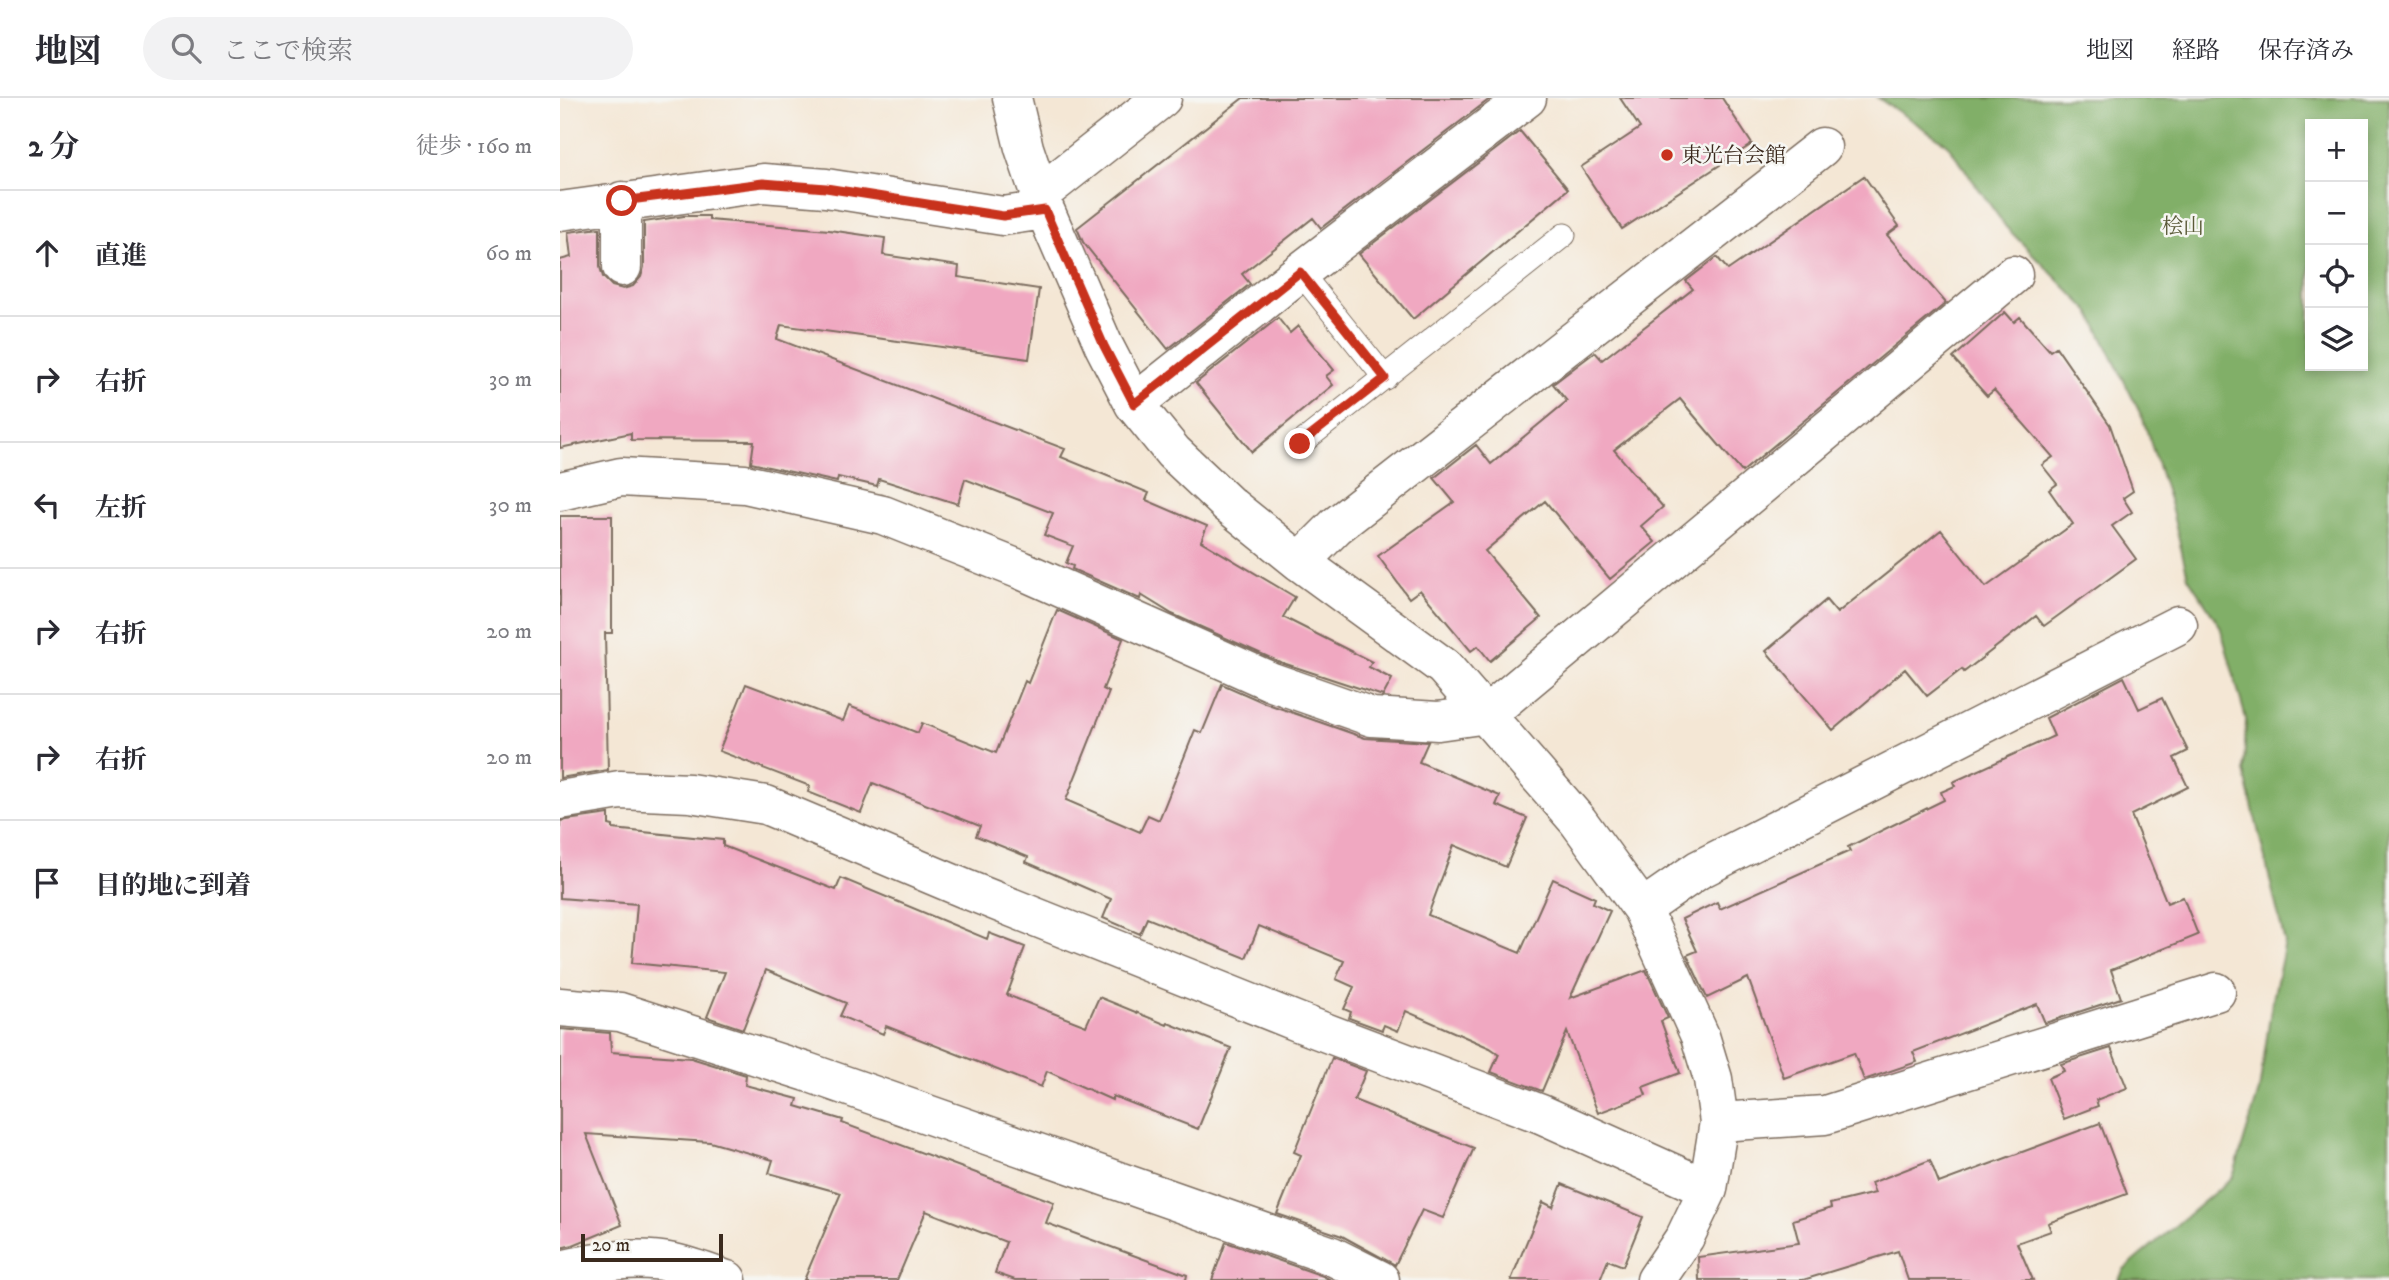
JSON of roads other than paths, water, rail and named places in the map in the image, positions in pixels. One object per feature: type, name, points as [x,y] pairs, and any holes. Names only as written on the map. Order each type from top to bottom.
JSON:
[{"type":"street","points":[[1012,98],[1024,148],[1042,203],[1104,346],[1134,404],[1173,452],[1210,487],[1300,562],[1444,667],[1578,821],[1642,909],[1700,1036],[1713,1079],[1719,1122],[1709,1189],[1685,1237],[1656,1280]]},
{"type":"street","points":[[560,211],[763,183],[826,188],[1003,216],[1042,203],[1162,98]]},
{"type":"street","points":[[1134,404],[1300,272],[1527,98]]},
{"type":"street","points":[[1300,562],[1335,526],[1822,147]]},
{"type":"street","points":[[622,201],[622,267]]},
{"type":"street","points":[[560,491],[621,477],[745,484],[883,515],[1021,570],[1272,681],[1372,717],[1438,721],[1487,714],[2013,275]]},
{"type":"street","points":[[1642,909],[1698,870],[2178,625]]},
{"type":"street","points":[[560,800],[620,790],[690,793],[766,805],[963,888],[1259,1006],[1541,1114],[1709,1189]]},
{"type":"street","points":[[1719,1122],[1825,1115],[2216,992]]},
{"type":"street","points":[[560,1007],[620,1012],[807,1072],[1332,1256],[1380,1280]]},
{"type":"street","points":[[560,1270],[607,1259],[631,1260],[673,1263],[727,1280]]},
{"type":"lane","points":[[1300,444],[1564,235]]},
{"type":"lane","points":[[1300,272],[1385,378]]},
{"type":"place","name":"東光台会館","points":[[1667,155]]},
{"type":"park label","name":"桧山","points":[[2183,226]]}]
